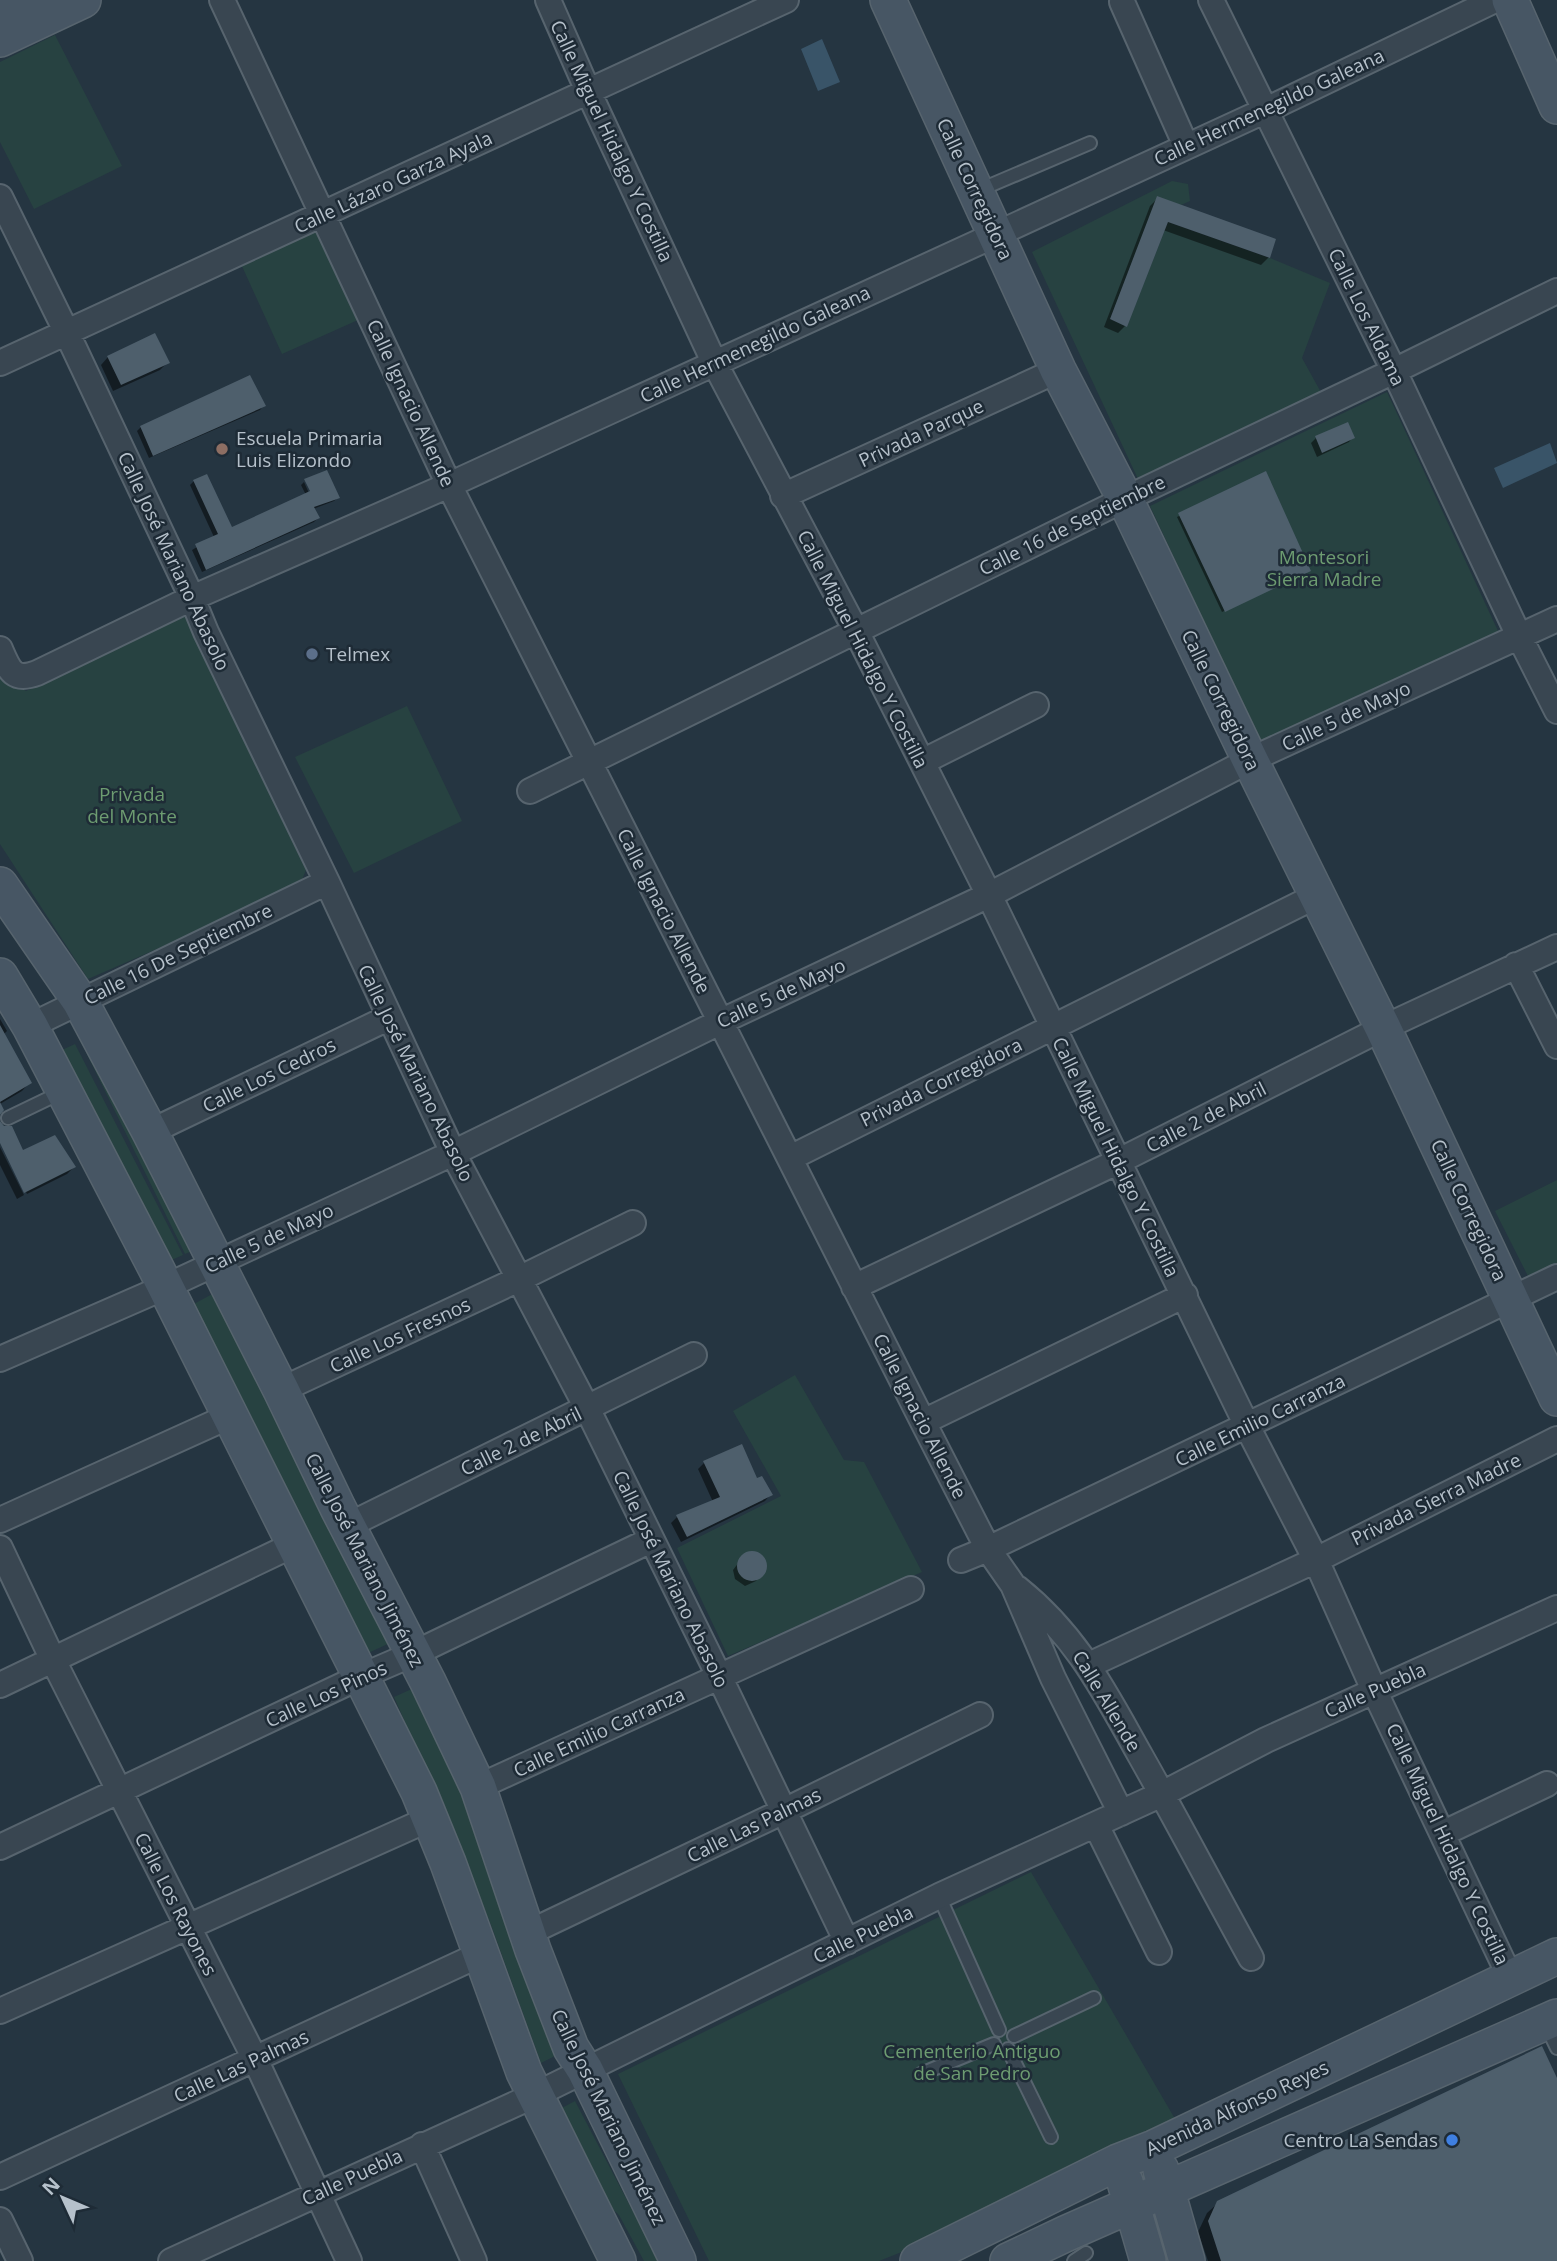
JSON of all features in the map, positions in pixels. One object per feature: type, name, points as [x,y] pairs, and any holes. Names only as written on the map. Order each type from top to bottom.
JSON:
[{"type":"street","points":[[0,12],[26,0]]},
{"type":"street","points":[[0,39],[83,0]]},
{"type":"street","name":"Calle Ignacio Allende","points":[[222,0],[449,485],[988,1549],[1013,1585],[1053,1678],[1121,1813]]},
{"type":"street","name":"Calle Miguel Hidalgo Y Costilla","points":[[548,0],[714,362],[856,631],[989,895],[1247,1426],[1316,1560],[1374,1690],[1510,1977]]},
{"type":"street","name":"Calle Lázaro Garza Ayala","points":[[0,363],[786,0]]},
{"type":"street","name":"Calle Corregidora","points":[[888,0],[1058,370],[1125,499],[1383,1028],[1511,1298],[1544,1357],[1557,1398]]},
{"type":"street","name":"Calle Los Aldama","points":[[1211,0],[1394,371],[1557,711]]},
{"type":"street","name":"Calle Hermenegildo Galeana","points":[[0,649],[12,673],[24,678],[37,673],[192,598],[449,485],[1264,111],[1494,0]]},
{"type":"street","points":[[1510,0],[1557,106]]},
{"type":"street","points":[[1122,2],[1186,146]]},
{"type":"street","name":"Calle José Mariano Abasolo","points":[[0,197],[66,331],[453,1153],[587,1408],[847,1942]]},
{"type":"street","name":"Calle 16 de Septiembre","points":[[530,791],[1557,291]]},
{"type":"street","name":"Privada Parque","points":[[783,496],[1058,370]]},
{"type":"street","name":"Calle 5 de Mayo","points":[[0,1359],[165,1287],[453,1153],[720,1022],[989,895],[1250,760],[1557,619]]},
{"type":"street","points":[[922,762],[1036,705]]},
{"type":"street","name":"Calle 16 De Septiembre","points":[[30,1027],[327,882]]},
{"type":"street","name":"Calle José Mariano Jiménez","points":[[0,885],[80,1001],[150,1132],[413,1654],[478,1787],[528,1933],[572,2048],[678,2261]]},
{"type":"street","name":"Privada Corregidora","points":[[790,1158],[1318,895]]},
{"type":"street","name":"Calle 2 de Abril","points":[[854,1287],[1118,1162],[1383,1028],[1557,947]]},
{"type":"street","points":[[1516,965],[1557,1046]]},
{"type":"street","points":[[0,976],[30,1027],[232,1415],[287,1531],[419,1792],[448,1863],[524,2072],[618,2261]]},
{"type":"street","name":"Calle Los Cedros","points":[[150,1132],[388,1018]]},
{"type":"street","name":"Calle Los Fresnos","points":[[281,1390],[634,1223]]},
{"type":"street","name":"Calle Emilio Carranza","points":[[961,1560],[1557,1277]]},
{"type":"street","name":"Calle Miguel Hidalgo Y Costilla","points":[[923,1422],[1185,1295]]},
{"type":"street","name":"Calle 2 de Abril","points":[[347,1526],[694,1355]]},
{"type":"street","points":[[0,1520],[232,1415]]},
{"type":"street","name":"Privada Sierra Madre","points":[[1316,1560],[1557,1439]]},
{"type":"street","name":"Calle Los Pinos","points":[[0,1847],[651,1540]]},
{"type":"street","points":[[0,1685],[295,1544]]},
{"type":"street","name":"Calle Los Rayones","points":[[0,1548],[53,1660],[255,2059],[349,2261]]},
{"type":"street","points":[[1089,1665],[1316,1560]]},
{"type":"street","name":"Calle Allende","points":[[1013,1585],[1047,1614],[1089,1665],[1162,1794]]},
{"type":"street","name":"Calle Emilio Carranza","points":[[478,1787],[911,1589]]},
{"type":"street","name":"Calle Puebla","points":[[171,2261],[535,2095],[939,1896],[1162,1794],[1266,1740],[1557,1608]]},
{"type":"street","name":"Calle Las Palmas","points":[[528,1933],[980,1715]]},
{"type":"street","points":[[1444,1833],[1547,1784]]},
{"type":"street","points":[[1162,1794],[1251,1958]]},
{"type":"street","points":[[0,2011],[429,1819]]},
{"type":"street","points":[[1096,1825],[1159,1952]]},
{"type":"street","name":"Calle Las Palmas","points":[[0,2176],[481,1954]]},
{"type":"street","name":"Avenida Alfonso Reyes","points":[[918,2261],[1118,2162],[1154,2148],[1557,1956]]},
{"type":"street","points":[[1427,2019],[1448,2066]]},
{"type":"street","points":[[1008,2261],[1070,2250],[1132,2205],[1448,2066],[1553,2029]]},
{"type":"street","points":[[422,2145],[474,2261]]},
{"type":"street","points":[[1154,2148],[1186,2261]]},
{"type":"street","points":[[1118,2162],[1148,2261]]},
{"type":"lane","points":[[976,191],[1090,143]]},
{"type":"lane","points":[[8,1118],[63,1092]]},
{"type":"lane","points":[[939,1896],[999,2030]]},
{"type":"lane","points":[[1014,2036],[1094,1998]]},
{"type":"lane","points":[[1008,2029],[1014,2036],[1014,2042],[1008,2049],[999,2049],[994,2044],[994,2036],[999,2030],[1008,2029]]},
{"type":"lane","points":[[921,2074],[994,2044]]},
{"type":"lane","points":[[1008,2049],[1051,2137]]},
{"type":"green space","points":[[55,35],[122,166],[34,209],[0,142],[0,62]]},
{"type":"green space","points":[[1172,181],[1188,184],[1190,201],[1181,205],[1157,197],[1110,319],[1127,326],[1168,222],[1270,258],[1330,283],[1302,358],[1323,396],[1139,481],[1032,252]]},
{"type":"green space","points":[[316,229],[358,320],[282,354],[241,264]]},
{"type":"green space","name":"Montesori Sierra Madre","points":[[1387,392],[1498,631],[1261,744],[1150,506]]},
{"type":"green space","name":"Privada del Monte","points":[[188,612],[306,870],[299,887],[88,979],[0,844],[0,656],[12,682],[26,691]]},
{"type":"green space","points":[[407,706],[462,821],[354,873],[295,757]]},
{"type":"green space","points":[[93,1036],[202,1247],[185,1254],[81,1042]]},
{"type":"green space","points":[[75,1044],[183,1255],[167,1262],[62,1050]]},
{"type":"green space","points":[[1557,1180],[1557,1272],[1532,1284],[1495,1211]]},
{"type":"green space","points":[[216,1292],[392,1642],[366,1654],[192,1305]]},
{"type":"green space","points":[[795,1375],[844,1460],[864,1462],[922,1572],[728,1656],[677,1548],[781,1496],[733,1411]]},
{"type":"green space","points":[[414,1688],[476,1817],[561,2053],[541,2063],[491,1925],[394,1697]]},
{"type":"green space","name":"Cementerio Antiguo de San Pedro","points":[[1031,1872],[1178,2124],[957,2230],[879,2261],[709,2261],[618,2074]]},
{"type":"green space","points":[[575,2101],[659,2261],[644,2261],[619,2215],[606,2203],[560,2109]]},
{"type":"water","points":[[822,39],[840,82],[818,91],[801,49]]},
{"type":"water","points":[[1550,443],[1557,463],[1503,488],[1494,468]]},
{"type":"building","points":[[1157,196],[1276,239],[1270,258],[1168,222],[1127,327],[1110,319]]},
{"type":"building","points":[[155,333],[170,363],[121,385],[107,356]]},
{"type":"building","name":"Escuela Primaria Luis Elizondo","points":[[250,375],[266,406],[153,456],[140,426]]},
{"type":"building","points":[[1348,422],[1355,438],[1322,453],[1315,436]]},
{"type":"building","name":"Escuela Primaria Luis Elizondo","points":[[327,470],[340,498],[314,507],[320,518],[206,570],[195,544],[218,534],[193,480],[207,474],[232,527],[310,491],[304,479]]},
{"type":"building","points":[[1266,471],[1311,571],[1225,612],[1178,513]]},
{"type":"building","points":[[0,1025],[32,1083],[0,1102]]},
{"type":"building","points":[[0,1121],[4,1126],[12,1126],[23,1150],[55,1135],[76,1167],[24,1193],[0,1143]]},
{"type":"building","points":[[742,1444],[757,1478],[762,1476],[773,1495],[687,1537],[676,1515],[720,1497],[703,1461]]},
{"type":"building","points":[[752,1551],[763,1555],[767,1566],[763,1577],[752,1581],[741,1577],[737,1566],[741,1555]]},
{"type":"building","name":"Centro La Sendas","points":[[1542,2046],[1557,2078],[1557,2261],[1221,2261],[1208,2221],[1217,2201]]},
{"type":"place","name":"Escuela Primaria Luis Elizondo","points":[[222,449]]},
{"type":"place","name":"Telmex","points":[[312,654]]},
{"type":"place","name":"Centro La Sendas","points":[[1452,2140]]}]
